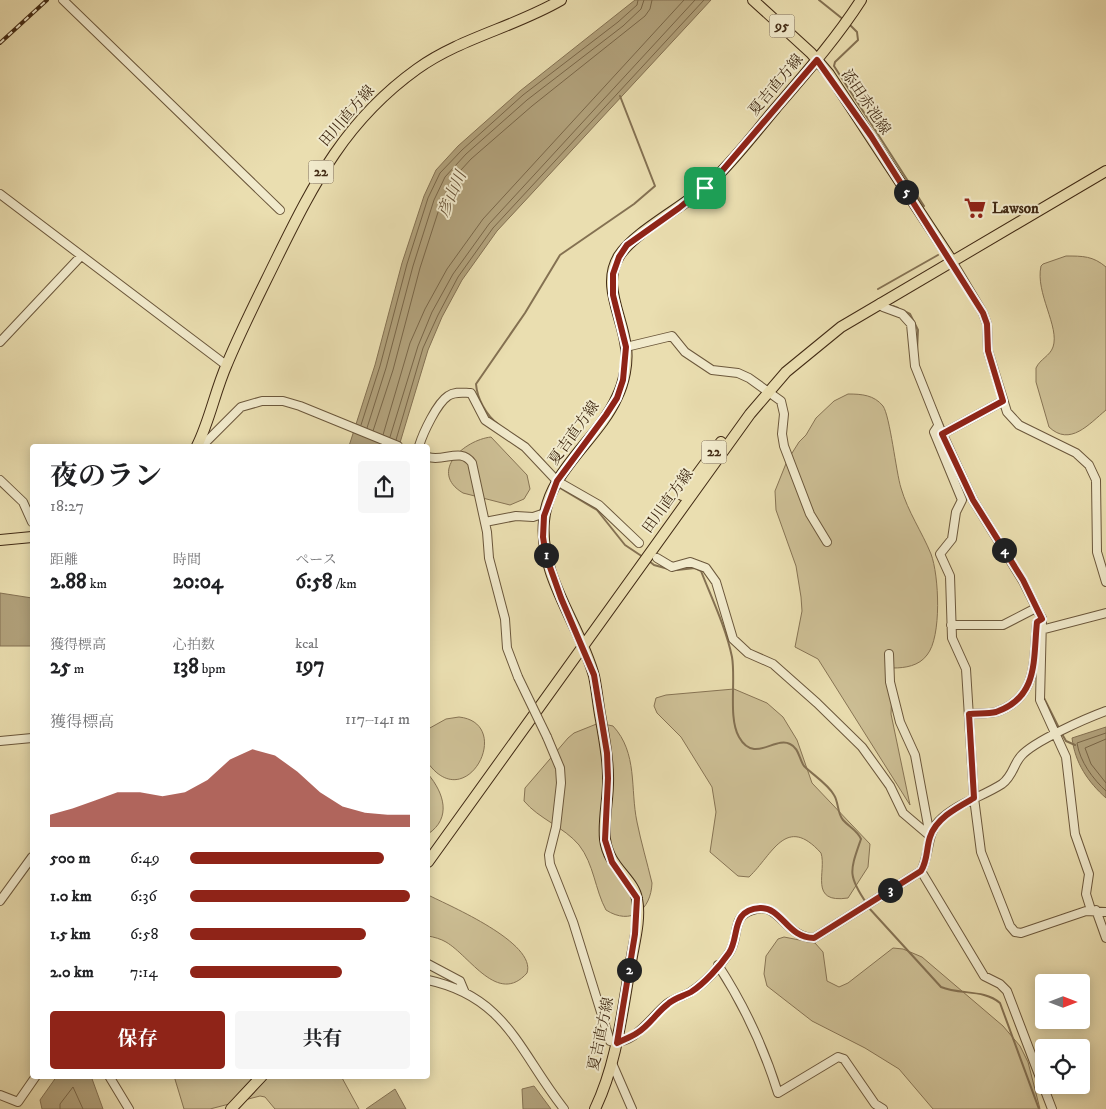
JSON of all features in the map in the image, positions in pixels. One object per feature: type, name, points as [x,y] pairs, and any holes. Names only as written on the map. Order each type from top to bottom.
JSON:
[{"type":"main road","name":"田川直方線","points":[[198,444],[226,365],[263,286],[322,170],[362,117],[388,91],[445,52],[532,16],[561,0]]},
{"type":"main road","name":"添田赤池線","points":[[753,0],[814,56],[871,136],[950,259]]},
{"type":"main road","name":"夏吉直方線","points":[[594,1109],[612,1063],[617,1043],[635,934],[637,898],[612,862],[605,840],[608,778],[607,753],[594,675],[561,598],[546,556],[543,537],[545,513],[557,481],[617,398],[623,380],[626,347],[613,295],[613,274],[619,257],[627,245],[679,208],[716,178],[861,0]]},
{"type":"main road","name":"田川直方線","points":[[765,390],[806,354],[841,327],[1106,164]]},
{"type":"main road","name":"田川直方線","points":[[430,849],[750,414],[765,390],[797,355],[844,318],[1106,171]]},
{"type":"main road","points":[[0,540],[30,537]]},
{"type":"main road","name":"田川直方線","points":[[430,859],[581,642]]},
{"type":"main road","points":[[232,1109],[259,1079]]},
{"type":"main road","points":[[240,1109],[266,1079]]},
{"type":"street","points":[[63,0],[280,210]]},
{"type":"street","points":[[0,194],[226,365]]},
{"type":"street","points":[[0,342],[81,256]]},
{"type":"street","points":[[950,259],[983,313],[987,324],[988,351],[1007,412],[1019,425],[1076,453],[1094,472],[1096,480],[1095,528],[1097,552],[1106,582]]},
{"type":"street","points":[[880,303],[883,307],[902,314],[911,324],[914,333],[915,366],[938,426],[945,432],[973,500],[1023,580],[1042,619],[1040,700],[1066,757],[1075,834],[1089,874],[1086,894],[1106,938]]},
{"type":"street","points":[[626,347],[672,336],[684,352],[712,370],[738,373],[781,401],[784,414],[782,434],[784,446],[810,514],[826,542]]},
{"type":"street","points":[[420,444],[434,413],[448,396],[461,392],[471,393],[485,420],[525,447],[557,481],[599,506],[639,543]]},
{"type":"street","points":[[204,444],[241,407],[262,401],[282,402],[300,406],[393,444]]},
{"type":"street","points":[[945,432],[1003,401]]},
{"type":"street","points":[[938,426],[934,432],[962,500],[956,512],[952,540],[940,554],[950,576],[952,638],[966,669],[974,798],[981,852],[1010,926],[1015,932],[1021,933],[1094,910],[1106,912]]},
{"type":"street","points":[[430,458],[435,460],[462,454],[468,456],[472,463],[485,522],[489,558],[505,619],[507,648],[518,677],[560,768],[561,782],[556,827],[549,855],[550,864],[573,922],[610,1041],[617,1043],[639,1032],[669,1003],[694,990],[718,965],[735,943],[735,926],[746,912],[759,908],[771,909],[795,934],[805,938],[814,938],[921,871],[926,863],[930,836],[915,755],[900,722],[890,682],[889,654]]},
{"type":"street","points":[[0,480],[23,502],[30,518]]},
{"type":"street","points":[[485,522],[516,516],[533,517],[545,513]]},
{"type":"street","points":[[657,558],[672,567],[690,562],[706,568],[716,582],[733,639],[748,652],[773,664],[862,747],[890,786],[903,813],[930,836]]},
{"type":"street","points":[[951,625],[1003,625],[1036,608]]},
{"type":"street","points":[[1042,630],[1106,613]]},
{"type":"street","points":[[969,714],[996,712],[1025,694],[1032,671],[1037,622],[1042,619]]},
{"type":"street","points":[[930,836],[939,822],[974,798],[1002,784],[1012,776],[1020,756],[1057,734],[1106,712]]},
{"type":"street","points":[[0,741],[30,738]]},
{"type":"street","points":[[0,901],[30,860]]},
{"type":"street","points":[[921,871],[984,976],[1000,984],[1007,991],[1052,1109]]},
{"type":"street","points":[[430,965],[460,980],[465,993]]},
{"type":"street","points":[[718,965],[735,991],[757,1035],[778,1093],[838,1057],[844,1060],[870,1098],[883,1109]]},
{"type":"street","points":[[430,980],[448,985],[465,993],[498,1015],[515,1036],[564,1109]]},
{"type":"street","points":[[612,1063],[632,1109]]},
{"type":"street","points":[[0,1095],[18,1102],[34,1079]]},
{"type":"street","points":[[111,1079],[129,1109]]},
{"type":"shaded area","points":[[1066,256],[1088,257],[1106,267],[1106,410],[1086,427],[1072,434],[1064,435],[1057,433],[1049,427],[1036,382],[1036,368],[1052,350],[1054,339],[1051,320],[1041,287],[1041,266]]},
{"type":"shaded area","points":[[848,394],[858,394],[876,399],[886,412],[901,488],[907,505],[931,554],[936,576],[938,606],[932,646],[920,662],[907,667],[893,668],[891,714],[910,805],[818,659],[795,647],[802,611],[801,597],[796,566],[776,510],[775,491],[787,461],[816,418],[834,401]]},
{"type":"shaded area","points":[[491,437],[527,475],[530,489],[524,499],[510,505],[463,493],[453,485],[449,476],[449,467],[461,450],[481,439]]},
{"type":"shaded area","points":[[734,689],[767,703],[783,717],[797,740],[812,783],[870,844],[868,867],[848,898],[836,899],[828,896],[823,891],[821,853],[809,842],[798,837],[789,837],[781,842],[749,877],[738,876],[710,852],[716,812],[712,787],[681,737],[657,713],[654,706],[656,698],[666,695]]},
{"type":"shaded area","points":[[459,717],[475,723],[483,734],[484,748],[479,762],[470,774],[457,779],[443,777],[430,765],[430,728],[446,719]]},
{"type":"shaded area","points":[[599,723],[613,726],[621,737],[630,760],[637,822],[652,883],[651,893],[644,908],[631,916],[615,915],[606,910],[588,860],[579,845],[524,801],[525,788],[568,738],[574,733]]},
{"type":"shaded area","points":[[430,776],[438,789],[443,805],[443,813],[436,828],[430,832]]},
{"type":"shaded area","points":[[430,896],[472,917],[506,938],[519,950],[527,961],[527,973],[516,982],[505,984],[495,981],[485,975],[446,942],[430,936]]},
{"type":"shaded area","points":[[784,937],[815,943],[823,952],[827,981],[839,987],[848,983],[893,948],[903,949],[922,957],[1003,1026],[1020,1046],[1028,1062],[1040,1109],[933,1109],[899,1069],[865,1048],[812,1021],[767,986],[764,974],[766,956],[778,939]]},
{"type":"shaded area","points":[[175,1079],[343,1079],[359,1109],[275,1109],[265,1097],[260,1096],[210,1109],[184,1109]]},
{"type":"water","name":"彦山川","points":[[635,0],[711,0],[497,231],[462,280],[442,317],[428,350],[400,444],[350,444],[375,365],[402,263],[424,196],[436,170],[458,146],[520,91]]},
{"type":"water","points":[[0,593],[30,598],[30,646],[0,646]]},
{"type":"water","points":[[1106,727],[1106,798],[1079,764],[1072,738]]},
{"type":"water","points":[[55,1079],[92,1079],[103,1109],[42,1109],[40,1100]]},
{"type":"water","points":[[534,1086],[551,1109],[523,1109],[522,1089]]},
{"type":"water","points":[[395,1089],[406,1109],[366,1109]]},
{"type":"waterway","points":[[819,0],[844,20]]},
{"type":"waterway","points":[[850,25],[857,32],[858,40],[835,62],[834,66],[924,206]]},
{"type":"waterway","points":[[498,424],[483,406],[476,384],[525,313],[560,255],[634,204],[655,186],[620,96]]},
{"type":"waterway","points":[[878,289],[938,255]]},
{"type":"waterway","points":[[893,306],[898,308]]},
{"type":"waterway","points":[[904,311],[910,314],[918,330],[917,351]]},
{"type":"waterway","points":[[935,407],[945,430]]},
{"type":"waterway","points":[[947,434],[967,478]]},
{"type":"waterway","points":[[537,454],[550,469]]},
{"type":"waterway","points":[[560,488],[597,510],[625,545],[643,557]]},
{"type":"waterway","points":[[975,496],[1025,577]]},
{"type":"waterway","points":[[649,561],[654,565],[672,570]]},
{"type":"waterway","points":[[677,570],[695,568],[701,571],[722,624],[732,657],[733,709],[739,737],[745,745],[758,749],[778,743],[790,744],[797,751],[804,766],[831,791],[836,798],[841,817],[861,839],[854,859],[852,873],[856,886],[867,904]]},
{"type":"waterway","points":[[1040,608],[1046,617],[1046,626]]},
{"type":"waterway","points":[[1044,698],[1060,730]]},
{"type":"waterway","points":[[1062,734],[1066,741],[1075,745]]},
{"type":"waterway","points":[[869,908],[941,987],[987,996],[1000,1003],[1039,1109]]},
{"type":"railway","points":[[0,43],[47,0]]},
{"type":"place","name":"Lawson","points":[[975,208]]},
{"type":"route","points":[[817,60],[829,74],[871,136],[949,256],[983,313],[987,324],[988,351],[1003,401],[942,434],[973,500],[1023,580],[1042,619],[1037,622],[1032,676],[1025,694],[996,712],[969,714],[974,798],[939,822],[930,836],[926,863],[921,871],[814,938],[805,938],[795,934],[771,909],[759,908],[746,912],[735,926],[735,943],[728,954],[694,990],[669,1003],[639,1032],[617,1043],[638,905],[636,894],[612,862],[605,840],[608,778],[607,753],[594,675],[561,598],[546,556],[543,537],[544,516],[550,494],[557,481],[606,415],[617,398],[623,380],[626,347],[613,295],[613,274],[616,263],[627,245],[705,188],[739,152],[817,60]]}]
